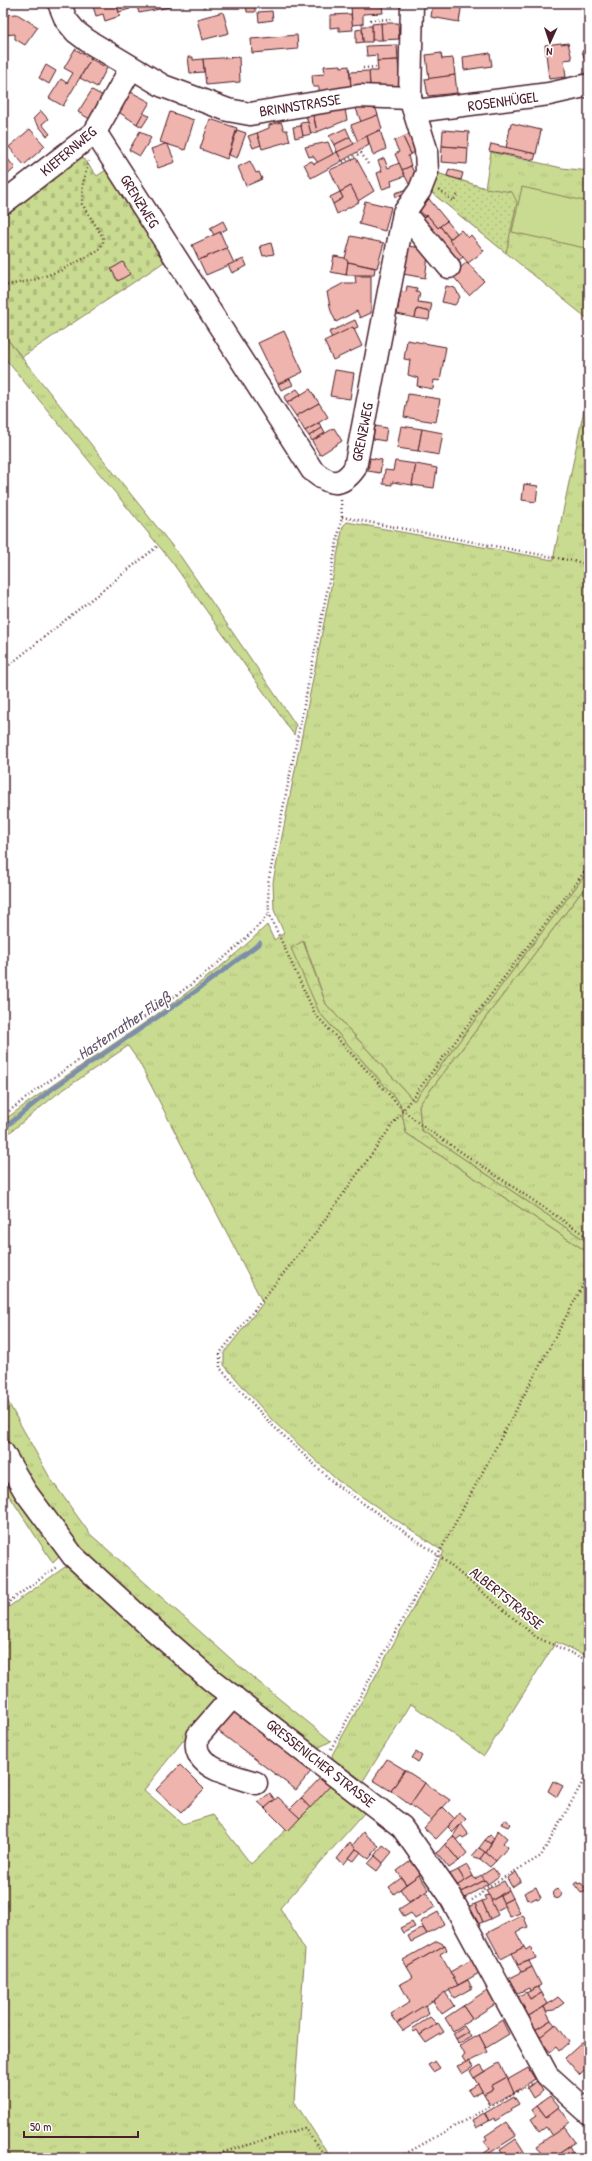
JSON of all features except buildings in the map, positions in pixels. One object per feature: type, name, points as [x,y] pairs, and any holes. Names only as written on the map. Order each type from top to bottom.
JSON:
[{"type":"street","name":"BRINNSTRASSE","points":[[59,3],[66,20],[76,32],[131,68],[163,86],[194,99],[228,110],[250,114],[359,96],[413,105]]},
{"type":"street","name":"GRENZWEG","points":[[95,132],[312,470],[321,478],[331,482],[340,482],[348,478],[355,468],[404,212],[420,190],[427,172],[426,149],[413,105],[412,10]]},
{"type":"street","name":"KIEFERNWEG","points":[[3,203],[95,132],[131,68]]},
{"type":"street","name":"ROSENHÜGEL","points":[[413,105],[549,94],[589,85]]},
{"type":"street","points":[[404,212],[449,267]]},
{"type":"street","name":"GRESSENICHER STRASSE","points":[[3,1453],[25,1491],[73,1556],[210,1679],[323,1764],[402,1827],[459,1910],[547,2075],[589,2113]]},
{"type":"street","points":[[233,1696],[198,1736],[195,1744],[199,1754],[213,1768],[256,1783]]},
{"type":"path","points":[[203,3],[204,8]]},
{"type":"path","points":[[370,20],[412,10]]},
{"type":"path","points":[[363,68],[377,67]]},
{"type":"path","points":[[343,162],[361,153],[368,164]]},
{"type":"path","points":[[3,286],[34,280],[62,270],[98,252],[103,243],[103,238],[82,204],[82,182],[91,154]]},
{"type":"path","points":[[424,182],[434,186],[453,201],[459,193]]},
{"type":"path","points":[[589,564],[342,517],[268,883],[269,914],[315,1014],[403,1110],[421,1125],[589,1238]]},
{"type":"path","points":[[3,670],[159,545]]},
{"type":"path","name":"ALBERTSTRASSE","points":[[589,866],[403,1110],[314,1235],[220,1353],[220,1368],[272,1425],[335,1484],[438,1556],[536,1637],[589,1661]]},
{"type":"path","points":[[3,1116],[46,1083],[191,986],[245,940],[269,914]]},
{"type":"path","points":[[323,1764],[438,1556],[589,1274]]},
{"type":"path","points":[[3,1606],[73,1556]]},
{"type":"path","points":[[459,1910],[481,1894],[484,1889],[541,1856],[589,1771]]},
{"type":"path","points":[[398,2158],[547,2075]]},
{"type":"path","points":[[204,2158],[304,2128],[327,2158]]},
{"type":"green space","points":[[76,149],[97,176],[112,166],[170,258],[22,357],[3,334],[3,210]]},
{"type":"green space","points":[[491,152],[562,168],[589,171],[589,320],[431,192],[437,173],[485,188]]},
{"type":"green space","points":[[437,173],[485,188],[512,192],[517,202],[506,253],[431,192]]},
{"type":"green space","points":[[522,187],[589,202],[589,249],[512,232]]},
{"type":"green space","points":[[3,334],[181,557],[296,725],[294,735],[172,562],[3,356]]},
{"type":"green space","points":[[589,385],[589,870],[414,1101],[326,1004],[304,941],[319,1012],[400,1103],[406,1133],[589,1253],[589,1657],[556,1642],[484,1756],[411,1704],[363,1781],[333,1759],[332,1755],[444,1552],[337,1480],[273,1421],[224,1365],[224,1353],[263,1303],[139,1062],[128,1046],[57,1094],[3,1138],[3,1121],[205,979],[237,953],[267,925],[274,940],[284,933],[274,910],[273,882],[343,526],[347,522],[553,560]]},
{"type":"green space","points":[[589,870],[589,882],[419,1105],[421,1130],[589,1243],[589,1253],[406,1133],[400,1103],[319,1012],[291,948],[303,941],[326,1004],[414,1101]]},
{"type":"green space","points":[[589,882],[589,1243],[421,1130],[419,1105]]},
{"type":"green space","points":[[3,1393],[50,1478],[90,1534],[239,1666],[331,1741],[316,1749],[228,1682],[152,1616],[81,1548],[33,1485],[3,1432]]},
{"type":"green space","points":[[3,1467],[59,1550],[59,1557],[53,1563],[3,1486]]},
{"type":"green space","points":[[65,1567],[75,1570],[219,1695],[144,1790],[183,1824],[213,1815],[251,1864],[332,1784],[365,1812],[280,1908],[305,1950],[294,2101],[331,2158],[3,2158],[3,1611]]},
{"type":"waterway","name":"Hastenrather Fließ","points":[[3,1129],[52,1089],[196,991],[260,943]]}]
